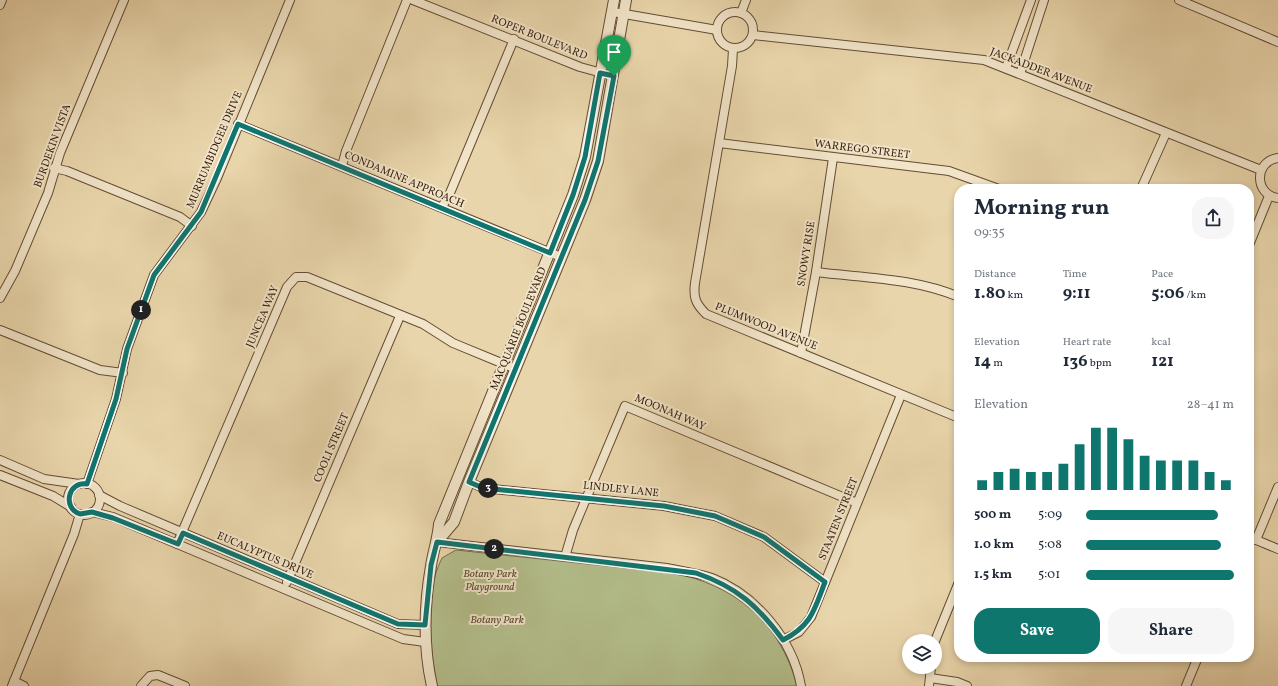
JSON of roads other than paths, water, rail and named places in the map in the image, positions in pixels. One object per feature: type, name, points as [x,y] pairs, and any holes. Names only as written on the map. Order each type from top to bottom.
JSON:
[{"type":"street","points":[[0,5],[2,0]]},
{"type":"street","name":"MURRUMBIDGEE DRIVE","points":[[83,484],[116,399],[123,373],[127,349],[154,275],[192,226],[217,178],[290,0]]},
{"type":"street","points":[[342,166],[346,151],[408,0]]},
{"type":"street","name":"ROPER BOULEVARD","points":[[413,0],[580,66],[614,76]]},
{"type":"street","name":"MACQUARIE BOULEVARD","points":[[432,686],[425,642],[425,625],[431,565],[437,542],[439,524],[573,195],[585,157],[614,0]]},
{"type":"street","name":"MACQUARIE BOULEVARD","points":[[437,542],[454,522],[585,200],[598,161],[626,0]]},
{"type":"street","points":[[741,13],[746,0]]},
{"type":"street","points":[[1006,68],[1031,0]]},
{"type":"street","points":[[1020,74],[1044,0]]},
{"type":"street","points":[[1179,0],[1278,42]]},
{"type":"street","name":"BURDEKIN VISTA","points":[[0,298],[15,271],[48,193],[54,168],[122,1]]},
{"type":"street","points":[[613,12],[717,30]]},
{"type":"street","points":[[730,13],[741,13],[751,22],[753,35],[746,46],[733,48],[723,44],[717,30],[721,19],[725,16],[730,13]]},
{"type":"street","name":"JACKADDER AVENUE","points":[[753,35],[984,60],[1261,170]]},
{"type":"street","points":[[442,207],[450,193],[514,39]]},
{"type":"street","name":"PLUMWOOD AVENUE","points":[[733,48],[732,66],[695,284],[694,298],[696,303],[706,314],[954,416]]},
{"type":"street","name":"CONDAMINE APPROACH","points":[[238,124],[442,207],[561,258]]},
{"type":"street","points":[[1143,184],[1166,132]]},
{"type":"street","name":"WARREGO STREET","points":[[719,143],[832,158],[949,171],[986,184]]},
{"type":"street","name":"SNOWY RISE","points":[[801,353],[816,272],[832,158]]},
{"type":"street","points":[[1278,158],[1269,161],[1261,170],[1259,176],[1261,187],[1269,196],[1278,198]]},
{"type":"street","points":[[54,168],[67,171],[180,217],[192,226]]},
{"type":"street","points":[[1254,233],[1269,196]]},
{"type":"street","points":[[816,272],[919,284],[938,288],[954,295]]},
{"type":"street","name":"JUNCEA WAY","points":[[178,544],[287,287],[296,277],[307,277],[400,316],[423,324],[453,343],[516,369]]},
{"type":"street","name":"COOLI STREET","points":[[284,589],[400,316]]},
{"type":"street","points":[[0,330],[100,370],[123,373]]},
{"type":"street","name":"STAATEN STREET","points":[[783,640],[798,632],[811,616],[901,395]]},
{"type":"street","name":"MOONAH WAY","points":[[565,557],[573,530],[625,406],[857,504]]},
{"type":"street","points":[[0,460],[44,479],[94,486],[100,500],[96,509],[92,512],[80,514],[52,496],[0,475]]},
{"type":"street","name":"LINDLEY LANE","points":[[469,482],[483,488],[664,506],[715,516],[764,537],[825,582]]},
{"type":"street","points":[[71,507],[68,499],[71,490],[83,484]]},
{"type":"street","points":[[1254,536],[1278,487]]},
{"type":"street","name":"EUCALYPTUS DRIVE","points":[[99,495],[183,533],[398,624],[425,625]]},
{"type":"street","name":"EUCALYPTUS DRIVE","points":[[92,512],[113,518],[178,544],[403,639],[425,642]]},
{"type":"street","points":[[24,686],[13,684],[74,534],[80,514]]},
{"type":"street","points":[[1254,538],[1278,549]]},
{"type":"street","points":[[437,542],[667,568],[696,573],[713,579],[733,589],[755,605],[783,640],[796,666],[801,686]]},
{"type":"street","points":[[937,634],[954,594]]},
{"type":"street","points":[[1186,686],[1196,662]]},
{"type":"street","points":[[141,686],[150,676],[158,675],[186,686]]},
{"type":"street","points":[[930,682],[957,682],[967,686]]},
{"type":"park label","name":"Botany Park Playground","points":[[490,580]]},
{"type":"park label","name":"Botany Park","points":[[497,620]]}]
